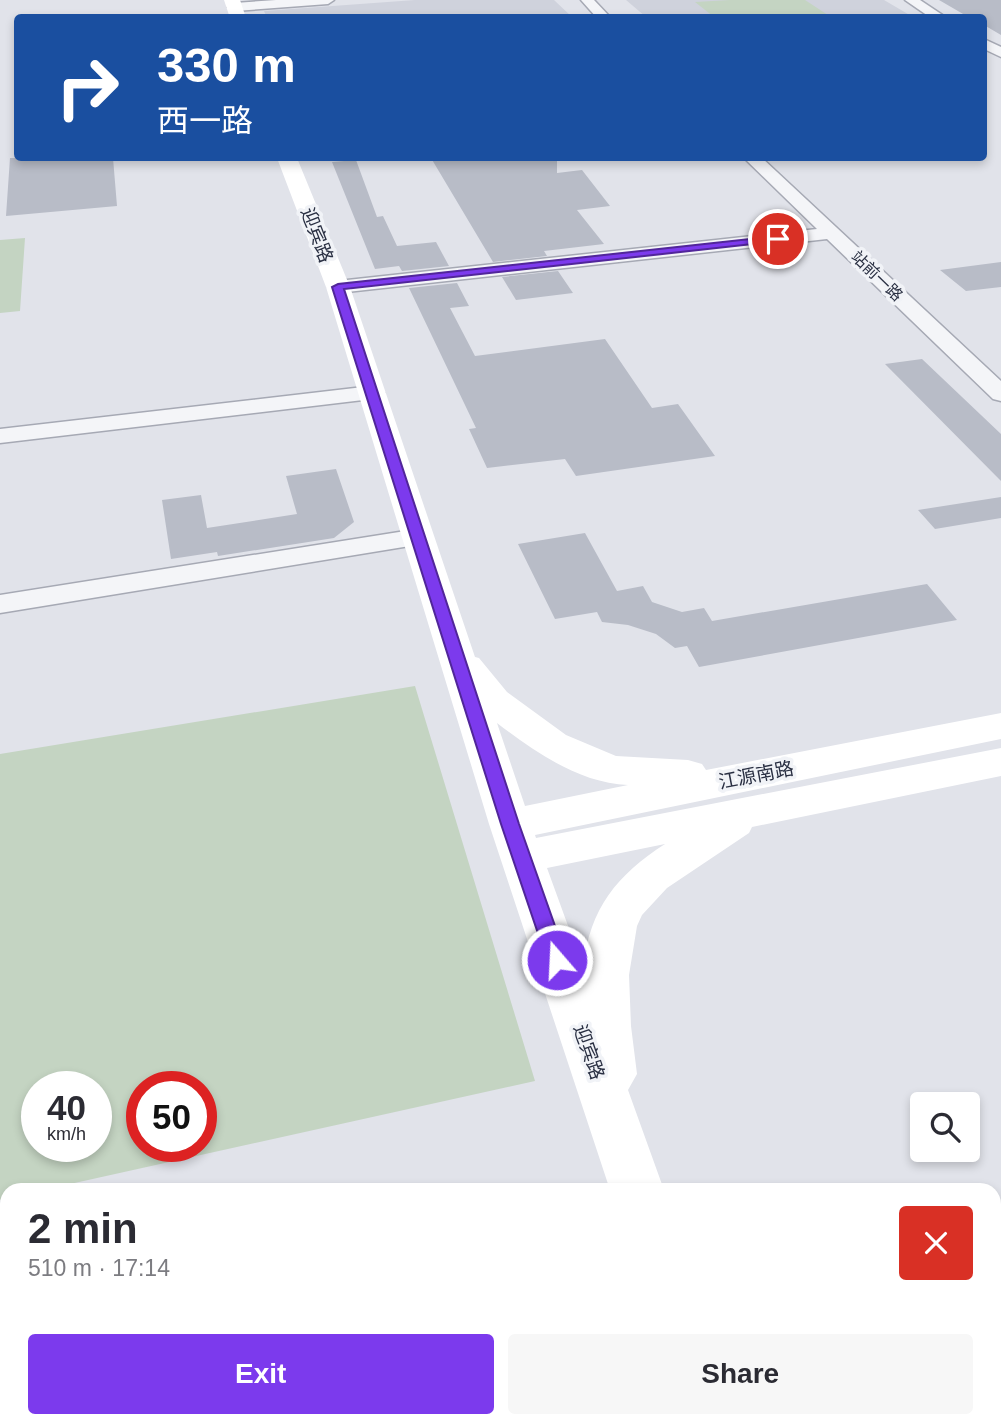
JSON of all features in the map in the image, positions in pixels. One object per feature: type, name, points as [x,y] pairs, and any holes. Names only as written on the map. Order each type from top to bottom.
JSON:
[{"type":"main road","name":"迎宾路","points":[[288,161],[338,287],[516,841],[635,1183]]},
{"type":"main road","points":[[455,653],[494,701],[552,745],[611,770],[747,794]]},
{"type":"main road","name":"江源南路","points":[[516,841],[747,794],[1001,726]]},
{"type":"main road","name":"江源南路","points":[[747,794],[1001,762]]},
{"type":"main road","points":[[619,1139],[607,1034],[606,967],[617,918],[640,886],[747,794]]},
{"type":"street","points":[[235,8],[328,0]]},
{"type":"street","points":[[587,0],[601,14]]},
{"type":"street","points":[[911,0],[934,14]]},
{"type":"street","name":"站前一路","points":[[756,161],[1001,394]]},
{"type":"street","points":[[338,287],[833,233]]},
{"type":"street","points":[[0,436],[372,393]]},
{"type":"street","points":[[0,604],[418,537]]},
{"type":"shaded area","points":[[415,0],[554,0],[569,14],[265,14],[264,11]]},
{"type":"shaded area","points":[[626,0],[884,0],[908,14],[642,14]]},
{"type":"green space","points":[[805,0],[826,14],[710,14],[695,2]]},
{"type":"green space","points":[[25,238],[20,311],[0,313],[0,240]]},
{"type":"green space","points":[[415,686],[535,1081],[217,1151],[217,1071],[126,1071],[126,1162],[169,1162],[75,1183],[0,1183],[0,754]]},
{"type":"building","points":[[939,0],[1001,0],[1001,35],[987,27],[987,14],[963,14]]},
{"type":"building","points":[[10,158],[14,158],[14,161],[113,161],[117,206],[6,216]]},
{"type":"building","points":[[356,161],[377,217],[383,216],[397,246],[436,242],[449,266],[402,271],[399,266],[375,269],[332,162]]},
{"type":"building","points":[[433,161],[557,161],[557,173],[582,170],[610,206],[577,210],[604,244],[544,251],[547,256],[493,262]]},
{"type":"building","points":[[1001,262],[1001,287],[966,291],[940,270]]},
{"type":"building","points":[[558,271],[573,293],[516,300],[502,277]]},
{"type":"building","points":[[457,283],[469,306],[450,308],[475,356],[605,339],[652,408],[678,404],[715,456],[576,476],[565,459],[487,468],[469,429],[476,428],[409,288]]},
{"type":"building","points":[[922,359],[1001,434],[1001,481],[885,364]]},
{"type":"building","points":[[336,469],[354,522],[334,538],[218,556],[217,552],[171,559],[162,500],[201,495],[207,528],[297,514],[286,476]]},
{"type":"building","points":[[1001,497],[1001,518],[935,529],[918,510]]},
{"type":"building","points":[[585,533],[617,591],[643,586],[652,602],[682,612],[704,608],[712,621],[927,584],[957,620],[699,667],[687,646],[675,648],[656,634],[628,625],[602,622],[597,612],[555,619],[518,544]]},
{"type":"route","points":[[557,960],[510,824],[338,287],[778,239]]}]
